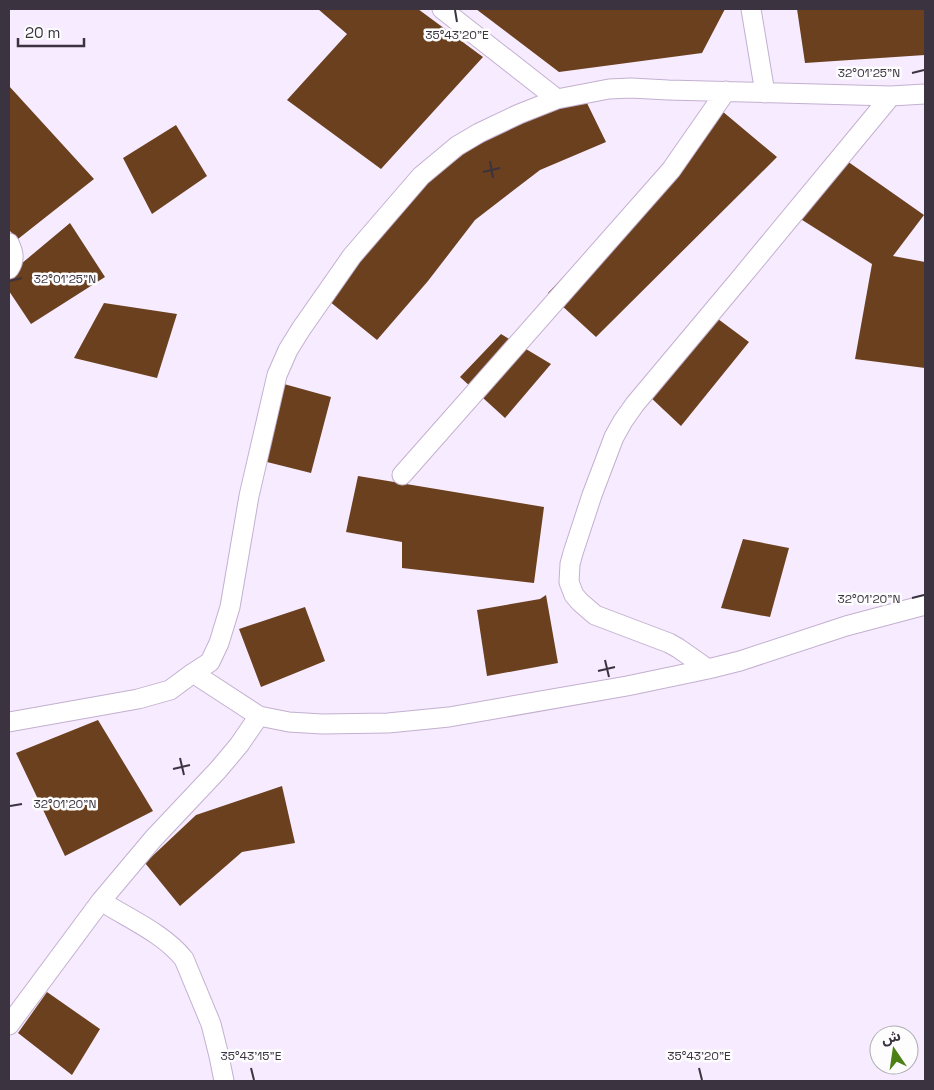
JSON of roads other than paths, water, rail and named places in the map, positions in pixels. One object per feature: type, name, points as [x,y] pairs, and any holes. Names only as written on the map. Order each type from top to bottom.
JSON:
[{"type":"street","points":[[442,9],[558,99]]},
{"type":"street","points":[[752,9],[765,92]]},
{"type":"street","points":[[9,722],[138,699],[170,690],[210,662],[219,643],[230,607],[249,496],[277,375],[288,350],[352,256],[421,176],[458,146],[479,133],[519,114],[558,99],[616,89],[891,96],[925,94]]},
{"type":"street","points":[[402,475],[671,170],[726,91]]},
{"type":"street","points":[[708,669],[669,643],[595,615],[586,608],[574,594],[569,582],[573,553],[614,437],[627,415],[891,96]]},
{"type":"street","points":[[9,243],[13,260],[9,269]]},
{"type":"street","points":[[192,673],[259,716],[289,722],[322,724],[388,723],[449,717],[627,686],[708,669],[740,661],[846,626],[925,605]]},
{"type":"street","points":[[9,1025],[101,901],[153,839],[218,770],[239,745],[259,716]]},
{"type":"street","points":[[101,901],[167,942],[184,959],[211,1024],[224,1081]]}]
